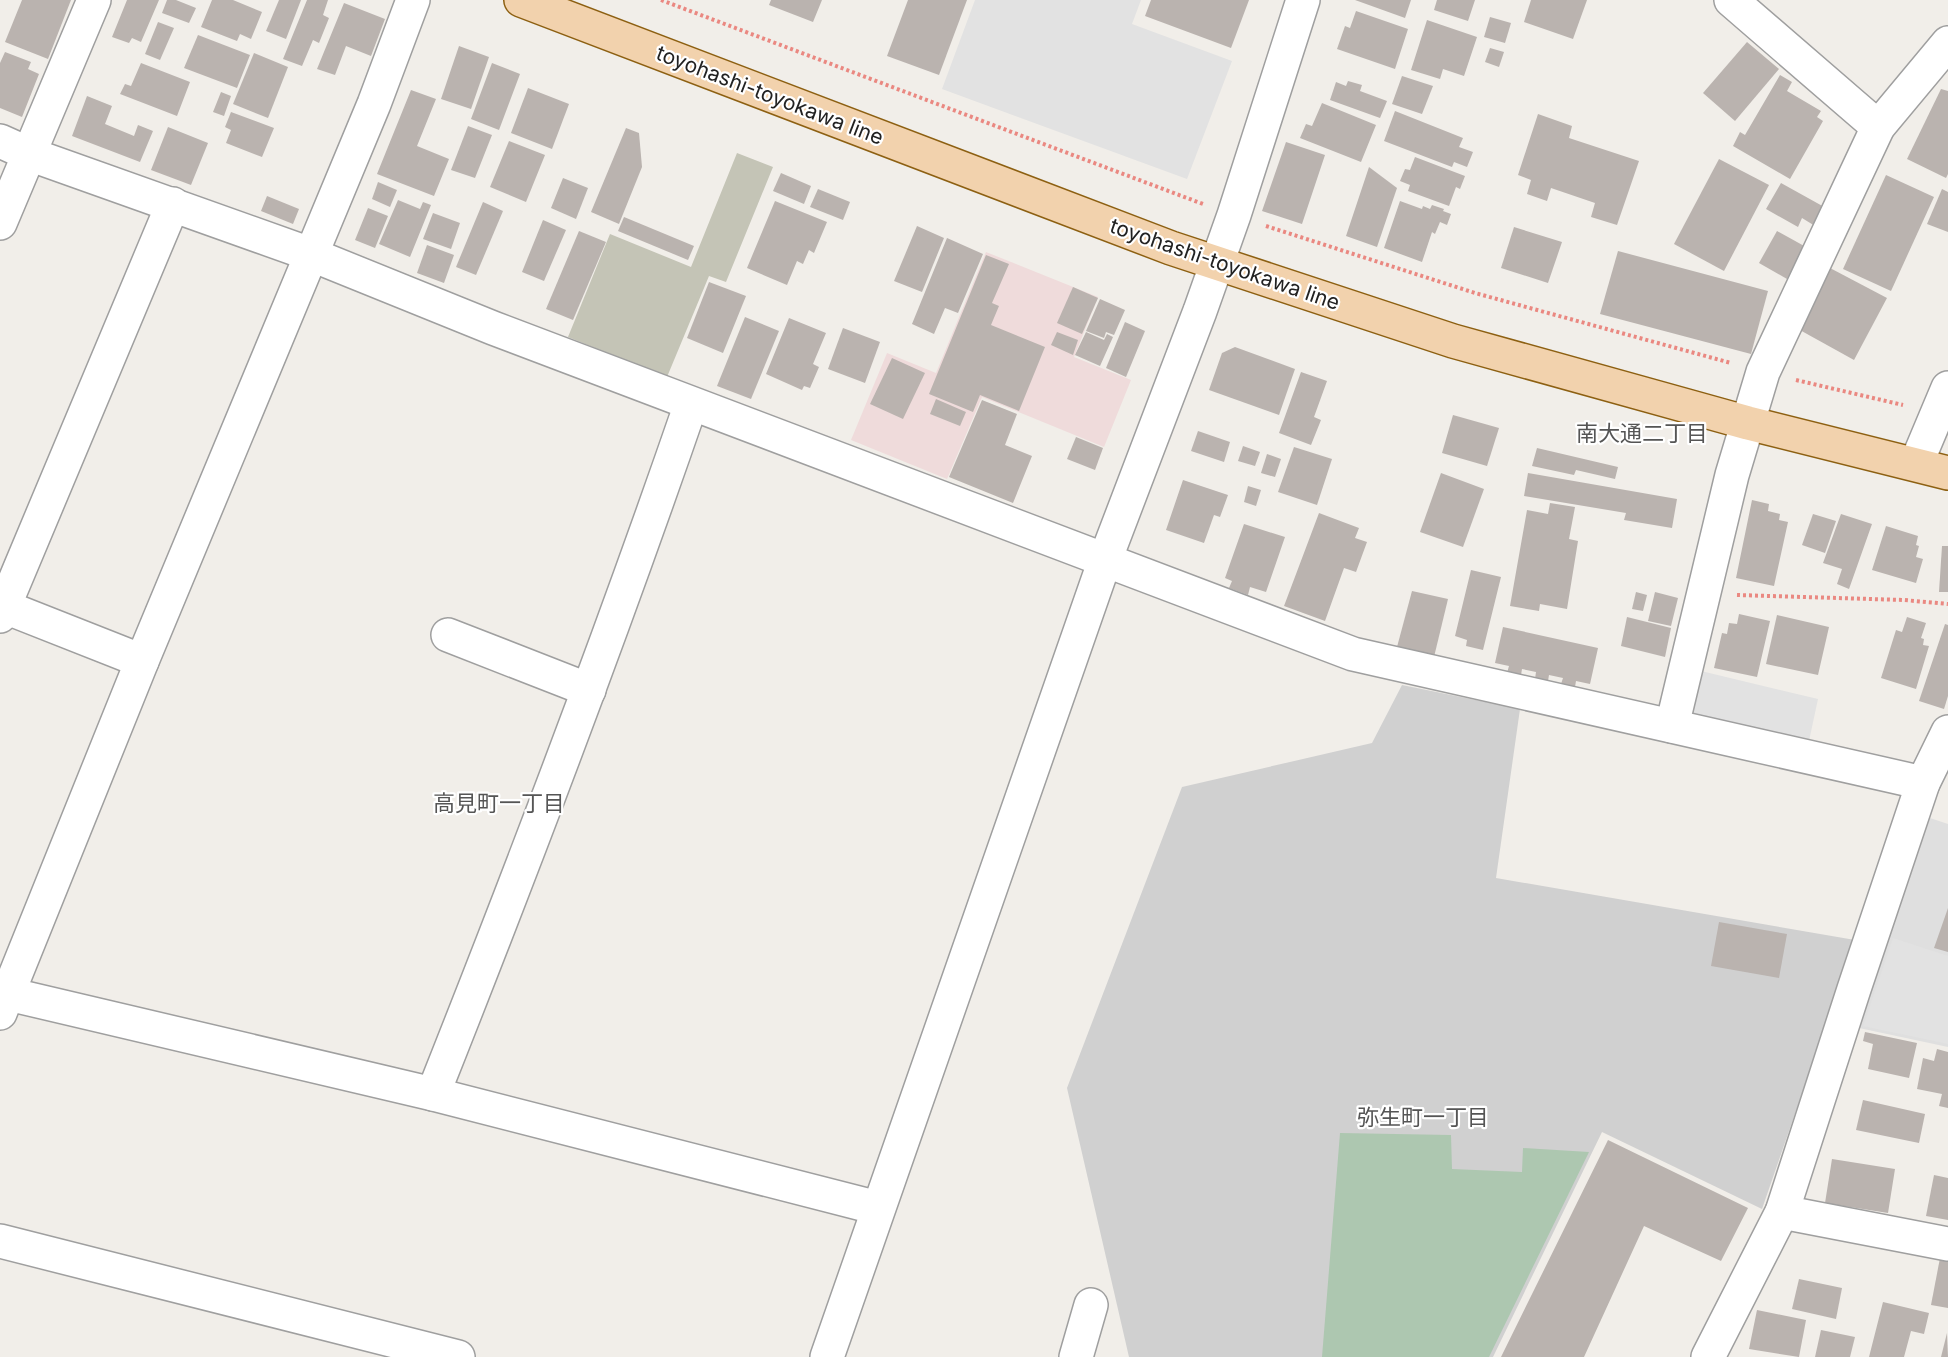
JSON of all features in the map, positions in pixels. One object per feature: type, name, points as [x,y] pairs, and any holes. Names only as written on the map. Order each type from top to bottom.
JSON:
[{"type":"main road","name":"toyohashi-toyokawa line","points":[[521,0],[1171,248],[1216,263],[1453,341],[1748,423],[1948,473]]},
{"type":"street","points":[[0,223],[14,147],[94,0]]},
{"type":"street","points":[[412,0],[374,104],[2,1000],[433,1094],[878,1208]]},
{"type":"street","points":[[827,1357],[1105,560],[1234,215],[1303,0]]},
{"type":"street","points":[[1731,0],[1878,127]]},
{"type":"street","points":[[1672,726],[1732,475],[1763,372],[1878,127],[1942,58]]},
{"type":"street","points":[[14,147],[310,254],[493,328],[691,404],[1353,654],[1923,783]]},
{"type":"street","points":[[142,661],[1,609],[173,204]]},
{"type":"street","points":[[1916,464],[1943,400]]},
{"type":"street","points":[[433,1094],[589,690],[641,550],[691,404]]},
{"type":"street","points":[[448,636],[589,690]]},
{"type":"street","points":[[1720,1353],[1782,1212],[1923,783],[1948,732]]},
{"type":"street","points":[[1782,1212],[1948,1244]]},
{"type":"street","points":[[0,1241],[459,1357]]},
{"type":"street","points":[[1076,1357],[1091,1305]]},
{"type":"path","points":[[662,0],[1234,215],[1475,293],[1763,372],[1943,400]]},
{"type":"path","points":[[1703,595],[1904,600],[1948,604]]},
{"type":"shaded area","points":[[975,0],[1141,0],[1132,24],[1232,61],[1187,179],[942,89]]},
{"type":"shaded area","points":[[737,153],[773,167],[726,282],[709,276],[667,377],[568,337],[610,234],[691,267]]},
{"type":"shaded area","points":[[986,252],[1098,297],[1074,357],[1131,380],[1104,447],[982,397],[947,479],[851,440],[887,353],[936,373]]},
{"type":"shaded area","points":[[1701,671],[1818,699],[1809,741],[1691,714]]},
{"type":"shaded area","points":[[1402,685],[1520,709],[1496,878],[1855,940],[1762,1209],[1602,1132],[1493,1357],[1129,1357],[1067,1088],[1182,787],[1372,743]]},
{"type":"shaded area","points":[[1927,817],[1948,824],[1948,1047],[1859,1028]]},
{"type":"shaded area","points":[[1893,938],[1948,956],[1948,1044],[1863,1026]]},
{"type":"green space","points":[[1340,1133],[1451,1135],[1452,1169],[1522,1172],[1523,1148],[1589,1152],[1489,1357],[1322,1357]]},
{"type":"building","points":[[22,0],[71,0],[48,59],[5,42]]},
{"type":"building","points":[[127,0],[159,0],[141,42],[132,38],[129,43],[112,37]]},
{"type":"building","points":[[167,0],[176,0],[196,8],[189,23],[162,13]]},
{"type":"building","points":[[212,0],[233,0],[262,12],[251,39],[240,34],[237,41],[201,27]]},
{"type":"building","points":[[279,0],[301,0],[286,39],[266,31]]},
{"type":"building","points":[[307,0],[328,0],[323,15],[329,18],[319,43],[313,40],[302,66],[283,59]]},
{"type":"building","points":[[771,0],[822,0],[813,22],[769,5]]},
{"type":"building","points":[[908,0],[967,0],[939,75],[887,56]]},
{"type":"building","points":[[1151,0],[1249,0],[1231,48],[1145,16]]},
{"type":"building","points":[[1355,0],[1411,0],[1405,18]]},
{"type":"building","points":[[1437,0],[1475,0],[1468,21],[1434,10]]},
{"type":"building","points":[[1531,0],[1587,0],[1573,39],[1524,22]]},
{"type":"building","points":[[344,3],[385,19],[371,56],[346,46],[335,75],[317,69]]},
{"type":"building","points":[[1356,11],[1408,29],[1395,69],[1337,49],[1345,26],[1350,28]]},
{"type":"building","points":[[1490,17],[1511,23],[1505,43],[1484,37]]},
{"type":"building","points":[[1427,20],[1477,37],[1464,76],[1443,69],[1440,79],[1411,70]]},
{"type":"building","points":[[158,22],[174,28],[160,60],[145,54]]},
{"type":"building","points":[[198,35],[250,55],[237,88],[184,68]]},
{"type":"building","points":[[1747,42],[1779,69],[1735,121],[1703,93]]},
{"type":"building","points":[[459,46],[489,57],[471,109],[441,99]]},
{"type":"building","points":[[1490,48],[1504,52],[1499,67],[1485,62]]},
{"type":"building","points":[[5,52],[31,62],[28,69],[39,74],[22,117],[0,108],[0,63]]},
{"type":"building","points":[[254,53],[288,67],[268,118],[233,104]]},
{"type":"building","points":[[141,63],[190,82],[177,116],[120,94],[125,84],[131,86]]},
{"type":"building","points":[[492,63],[520,74],[499,130],[471,119]]},
{"type":"building","points":[[1780,75],[1792,82],[1787,91],[1821,111],[1817,117],[1823,121],[1790,179],[1733,146],[1740,132],[1745,135]]},
{"type":"building","points":[[1402,76],[1433,86],[1422,114],[1392,104]]},
{"type":"building","points":[[1348,81],[1362,85],[1360,91],[1387,101],[1380,118],[1330,100],[1336,82],[1346,86]]},
{"type":"building","points":[[528,88],[569,104],[552,149],[511,133]]},
{"type":"building","points":[[1941,89],[1948,91],[1948,174],[1946,178],[1907,159]]},
{"type":"building","points":[[411,90],[436,99],[417,146],[449,159],[434,196],[377,174]]},
{"type":"building","points":[[221,92],[231,96],[224,116],[213,112]]},
{"type":"building","points":[[87,96],[112,106],[105,124],[134,136],[138,125],[153,131],[140,162],[72,136]]},
{"type":"building","points":[[1322,103],[1376,125],[1361,162],[1300,138],[1306,124],[1312,126]]},
{"type":"building","points":[[1395,111],[1463,138],[1459,147],[1473,152],[1467,167],[1454,162],[1452,167],[1384,141]]},
{"type":"building","points":[[231,112],[274,128],[262,157],[226,143],[231,130],[225,127]]},
{"type":"building","points":[[1538,114],[1572,126],[1569,138],[1639,161],[1617,225],[1591,217],[1595,203],[1551,188],[1547,201],[1527,194],[1531,180],[1518,175]]},
{"type":"building","points":[[468,126],[492,135],[475,178],[451,170]]},
{"type":"building","points":[[168,127],[208,143],[191,185],[151,170]]},
{"type":"building","points":[[626,128],[639,133],[642,167],[619,224],[591,212]]},
{"type":"building","points":[[509,141],[545,155],[526,202],[490,187]]},
{"type":"building","points":[[1286,142],[1325,155],[1302,224],[1262,211]]},
{"type":"building","points":[[1415,157],[1465,176],[1460,189],[1456,187],[1449,206],[1408,191],[1410,185],[1400,181],[1405,169],[1410,170]]},
{"type":"building","points":[[1719,159],[1769,185],[1724,271],[1674,244]]},
{"type":"building","points":[[1369,167],[1397,188],[1377,247],[1346,236]]},
{"type":"building","points":[[781,173],[811,186],[804,204],[773,191]]},
{"type":"building","points":[[1886,175],[1934,197],[1891,291],[1843,269]]},
{"type":"building","points":[[563,178],[588,188],[576,219],[551,208]]},
{"type":"building","points":[[378,182],[397,190],[390,207],[372,199]]},
{"type":"building","points":[[1781,183],[1826,208],[1815,226],[1802,218],[1798,227],[1766,209]]},
{"type":"building","points":[[818,189],[850,202],[843,220],[810,207]]},
{"type":"building","points":[[1942,189],[1948,192],[1948,232],[1927,224]]},
{"type":"building","points":[[267,196],[299,209],[293,224],[261,211]]},
{"type":"building","points":[[398,200],[420,209],[423,202],[431,205],[410,257],[379,244]]},
{"type":"building","points":[[775,201],[827,222],[814,253],[809,250],[803,264],[797,261],[787,285],[747,268]]},
{"type":"building","points":[[1400,201],[1422,209],[1423,206],[1430,209],[1432,205],[1451,214],[1447,225],[1440,222],[1435,234],[1432,232],[1422,262],[1384,248]]},
{"type":"building","points":[[483,202],[503,211],[476,275],[456,267]]},
{"type":"building","points":[[368,208],[388,216],[375,248],[355,240]]},
{"type":"building","points":[[433,213],[460,223],[451,249],[423,239]]},
{"type":"building","points":[[624,217],[694,246],[688,260],[618,231]]},
{"type":"building","points":[[543,220],[566,230],[544,281],[522,272]]},
{"type":"building","points":[[917,226],[944,238],[922,292],[894,281]]},
{"type":"building","points":[[1514,227],[1562,242],[1548,283],[1501,268]]},
{"type":"building","points":[[579,231],[606,242],[573,320],[546,309]]},
{"type":"building","points":[[1777,231],[1806,247],[1787,279],[1759,263]]},
{"type":"building","points":[[947,238],[983,254],[958,313],[945,308],[934,334],[912,324]]},
{"type":"building","points":[[427,245],[454,255],[444,283],[417,273]]},
{"type":"building","points":[[1618,251],[1768,291],[1751,354],[1600,314]]},
{"type":"building","points":[[986,255],[1009,264],[992,303],[999,306],[991,325],[1045,347],[1019,411],[980,395],[973,412],[929,394]]},
{"type":"building","points":[[1830,268],[1887,298],[1854,360],[1798,329]]},
{"type":"building","points":[[709,282],[746,296],[723,353],[687,338]]},
{"type":"building","points":[[1073,287],[1098,298],[1082,334],[1057,323]]},
{"type":"building","points":[[1100,299],[1125,310],[1114,335],[1106,332],[1104,338],[1086,331]]},
{"type":"building","points":[[745,317],[779,331],[751,399],[717,386]]},
{"type":"building","points":[[789,318],[826,333],[813,364],[819,367],[810,388],[804,386],[802,390],[766,374]]},
{"type":"building","points":[[1125,322],[1145,331],[1126,377],[1106,368]]},
{"type":"building","points":[[843,328],[880,342],[865,383],[828,369]]},
{"type":"building","points":[[1057,332],[1078,340],[1073,355],[1051,345]]},
{"type":"building","points":[[1086,332],[1104,340],[1107,334],[1113,337],[1100,366],[1075,355]]},
{"type":"building","points":[[1235,347],[1295,369],[1279,415],[1209,390],[1222,353]]},
{"type":"building","points":[[892,358],[925,373],[903,419],[870,404]]},
{"type":"building","points":[[1301,372],[1327,381],[1314,417],[1321,420],[1311,445],[1279,433]]},
{"type":"building","points":[[936,399],[966,412],[960,426],[930,414]]},
{"type":"building","points":[[982,400],[1017,414],[1005,445],[1032,456],[1013,503],[949,477]]},
{"type":"building","points":[[1453,415],[1499,428],[1487,466],[1442,453]]},
{"type":"building","points":[[1198,431],[1230,442],[1224,462],[1191,451]]},
{"type":"building","points":[[1076,437],[1103,448],[1095,470],[1067,459]]},
{"type":"building","points":[[1243,446],[1260,452],[1255,466],[1238,461]]},
{"type":"building","points":[[1294,447],[1332,459],[1317,505],[1278,492]]},
{"type":"building","points":[[1537,448],[1618,467],[1615,479],[1576,470],[1574,475],[1532,466]]},
{"type":"building","points":[[1267,454],[1281,459],[1275,477],[1261,473]]},
{"type":"building","points":[[1441,473],[1484,489],[1463,547],[1420,532]]},
{"type":"building","points":[[1528,473],[1677,499],[1672,528],[1624,520],[1626,513],[1524,496]]},
{"type":"building","points":[[1183,480],[1228,495],[1220,517],[1214,515],[1204,543],[1166,530]]},
{"type":"building","points":[[1248,486],[1261,490],[1256,506],[1244,502]]},
{"type":"building","points":[[1752,500],[1769,504],[1768,511],[1780,514],[1779,520],[1788,522],[1774,586],[1736,578]]},
{"type":"building","points":[[1550,503],[1575,507],[1569,539],[1578,541],[1567,609],[1540,604],[1539,611],[1510,606],[1527,510],[1548,514]]},
{"type":"building","points":[[1319,513],[1359,528],[1355,538],[1367,542],[1356,572],[1344,568],[1325,621],[1284,606]]},
{"type":"building","points":[[1813,514],[1836,521],[1825,553],[1802,545]]},
{"type":"building","points":[[1841,514],[1872,524],[1849,589],[1837,584],[1842,569],[1823,563]]},
{"type":"building","points":[[1244,524],[1285,537],[1266,592],[1250,587],[1248,595],[1229,588],[1232,581],[1225,578]]},
{"type":"building","points":[[1886,526],[1918,536],[1916,545],[1919,546],[1916,557],[1923,559],[1916,583],[1872,570]]},
{"type":"building","points":[[1942,546],[1948,546],[1948,592],[1939,592]]},
{"type":"building","points":[[1471,570],[1501,577],[1483,650],[1466,646],[1467,640],[1455,636]]},
{"type":"building","points":[[1412,591],[1448,599],[1434,657],[1397,647]]},
{"type":"building","points":[[1636,592],[1647,595],[1643,611],[1632,609]]},
{"type":"building","points":[[1655,592],[1678,598],[1671,626],[1648,621]]},
{"type":"building","points":[[1739,614],[1770,621],[1757,677],[1714,668],[1722,633],[1727,634],[1729,623],[1737,624]]},
{"type":"building","points":[[1777,615],[1829,627],[1818,675],[1766,664]]},
{"type":"building","points":[[1627,617],[1671,628],[1665,657],[1621,646]]},
{"type":"building","points":[[1907,617],[1926,623],[1921,638],[1924,639],[1923,645],[1929,646],[1916,689],[1881,678],[1896,630],[1902,632]]},
{"type":"building","points":[[1945,624],[1948,625],[1948,696],[1944,709],[1919,701]]},
{"type":"building","points":[[1503,627],[1598,648],[1590,684],[1576,681],[1575,687],[1561,684],[1563,678],[1549,675],[1548,681],[1535,679],[1536,672],[1522,669],[1521,675],[1507,673],[1509,666],[1495,663]]},
{"type":"building","points":[[1948,908],[1948,952],[1934,948]]},
{"type":"building","points":[[1719,922],[1787,934],[1779,978],[1711,966]]},
{"type":"building","points":[[1865,1032],[1917,1043],[1909,1078],[1868,1069],[1873,1044],[1863,1041]]},
{"type":"building","points":[[1937,1049],[1948,1052],[1948,1108],[1939,1106],[1942,1094],[1917,1089],[1923,1058],[1934,1061]]},
{"type":"building","points":[[1863,1100],[1925,1114],[1919,1143],[1856,1130]]},
{"type":"building","points":[[1608,1140],[1748,1208],[1721,1261],[1644,1226],[1584,1357],[1501,1357]]},
{"type":"building","points":[[1832,1159],[1895,1169],[1888,1213],[1825,1203]]},
{"type":"building","points":[[1934,1175],[1948,1178],[1948,1220],[1926,1216]]},
{"type":"building","points":[[1940,1258],[1948,1260],[1948,1308],[1931,1305]]},
{"type":"building","points":[[1799,1279],[1842,1288],[1836,1319],[1792,1309]]},
{"type":"building","points":[[1883,1302],[1929,1313],[1924,1334],[1911,1331],[1904,1357],[1869,1357]]},
{"type":"building","points":[[1757,1310],[1806,1320],[1799,1357],[1749,1349]]},
{"type":"building","points":[[1821,1330],[1855,1337],[1850,1357],[1815,1357]]},
{"type":"building","points":[[1947,1333],[1948,1357],[1941,1357]]},
{"type":"district","name":"南大通二丁目","points":[[1642,433]]},
{"type":"district","name":"高見町一丁目","points":[[499,803]]},
{"type":"district","name":"弥生町一丁目","points":[[1423,1117]]}]
